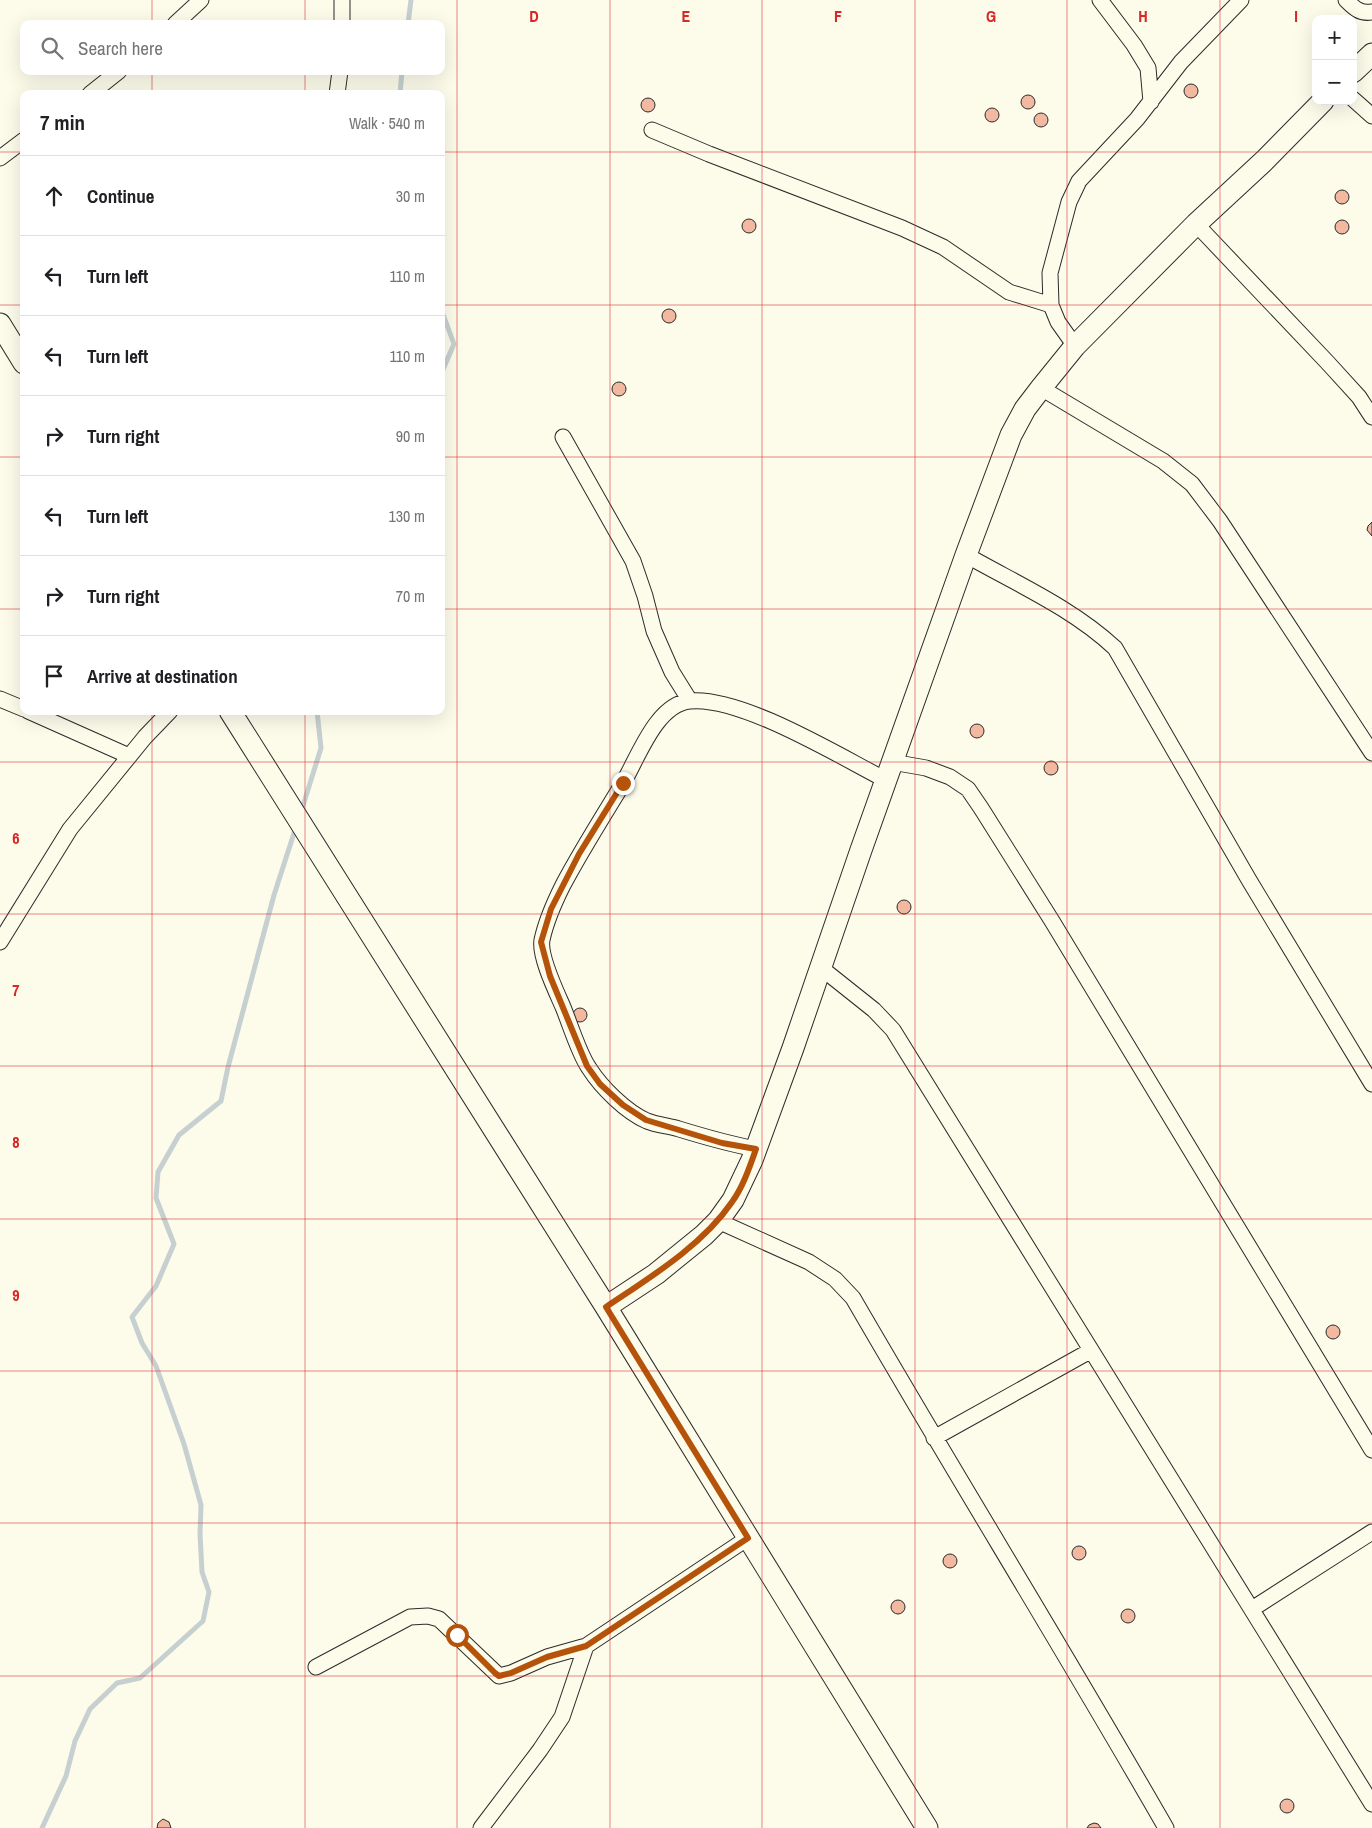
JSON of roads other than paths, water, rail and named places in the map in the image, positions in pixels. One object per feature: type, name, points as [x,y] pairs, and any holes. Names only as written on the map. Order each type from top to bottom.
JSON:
[{"type":"street","points":[[179,20],[201,0]]},
{"type":"street","points":[[342,0],[342,20]]},
{"type":"street","points":[[1100,0],[1134,45],[1148,68],[1151,102]]},
{"type":"street","points":[[1075,346],[1058,322],[1051,305],[1050,273],[1069,202],[1080,181],[1123,136],[1180,62],[1241,0]]},
{"type":"street","points":[[1346,0],[1355,9],[1364,14],[1372,12]]},
{"type":"street","points":[[1357,68],[1372,54]]},
{"type":"street","points":[[95,90],[114,75]]},
{"type":"street","points":[[338,90],[340,75]]},
{"type":"street","points":[[1357,103],[1372,116]]},
{"type":"street","points":[[606,1307],[656,1274],[704,1235],[718,1221],[734,1200],[756,1149],[793,1048],[966,555],[1011,435],[1025,410],[1040,388],[1075,346],[1196,224],[1264,161],[1319,105]]},
{"type":"street","points":[[652,130],[709,154],[902,228],[943,247],[1009,292],[1051,305]]},
{"type":"street","points":[[0,158],[20,143]]},
{"type":"street","points":[[1196,224],[1328,363],[1359,397],[1372,417]]},
{"type":"street","points":[[0,324],[20,356]]},
{"type":"street","points":[[1040,388],[1164,461],[1192,484],[1220,521],[1372,753]]},
{"type":"street","points":[[563,438],[633,561],[645,596],[654,632],[672,672],[690,701]]},
{"type":"street","points":[[966,555],[1076,616],[1096,630],[1115,648],[1249,880],[1372,1084]]},
{"type":"street","points":[[0,699],[20,707]]},
{"type":"street","points":[[756,1149],[722,1143],[646,1120],[623,1105],[600,1084],[587,1066],[553,985],[541,942],[551,909],[579,854],[623,783],[658,719],[676,705],[690,701],[713,702],[739,708],[889,771],[926,768],[950,777],[968,789],[1062,938],[1372,1450]]},
{"type":"street","points":[[37,715],[129,756]]},
{"type":"street","points":[[0,942],[70,829],[129,756],[166,715]]},
{"type":"street","points":[[232,715],[606,1307],[927,1828]]},
{"type":"street","points":[[820,967],[874,1010],[892,1030],[1372,1804]]},
{"type":"street","points":[[718,1221],[809,1262],[835,1279],[853,1298],[1166,1828]]},
{"type":"street","points":[[934,1438],[1090,1351]]},
{"type":"street","points":[[1252,1609],[1372,1532]]},
{"type":"street","points":[[316,1667],[410,1617],[428,1616],[440,1619],[499,1676],[511,1673],[547,1657],[586,1646],[748,1538]]},
{"type":"street","points":[[481,1828],[540,1750],[562,1717],[586,1646]]},
{"type":"waterway","points":[[408,20],[411,0]]},
{"type":"waterway","points":[[400,90],[402,75]]},
{"type":"waterway","points":[[445,320],[454,344],[445,365]]},
{"type":"waterway","points":[[301,812],[321,748],[317,715]]},
{"type":"waterway","points":[[42,1828],[66,1776],[75,1741],[90,1709],[117,1683],[140,1678],[203,1621],[209,1592],[202,1572],[201,1505],[184,1444],[156,1366],[142,1343],[132,1317],[156,1286],[174,1244],[156,1198],[158,1172],[179,1135],[221,1101],[228,1067],[274,895],[296,827]]}]
